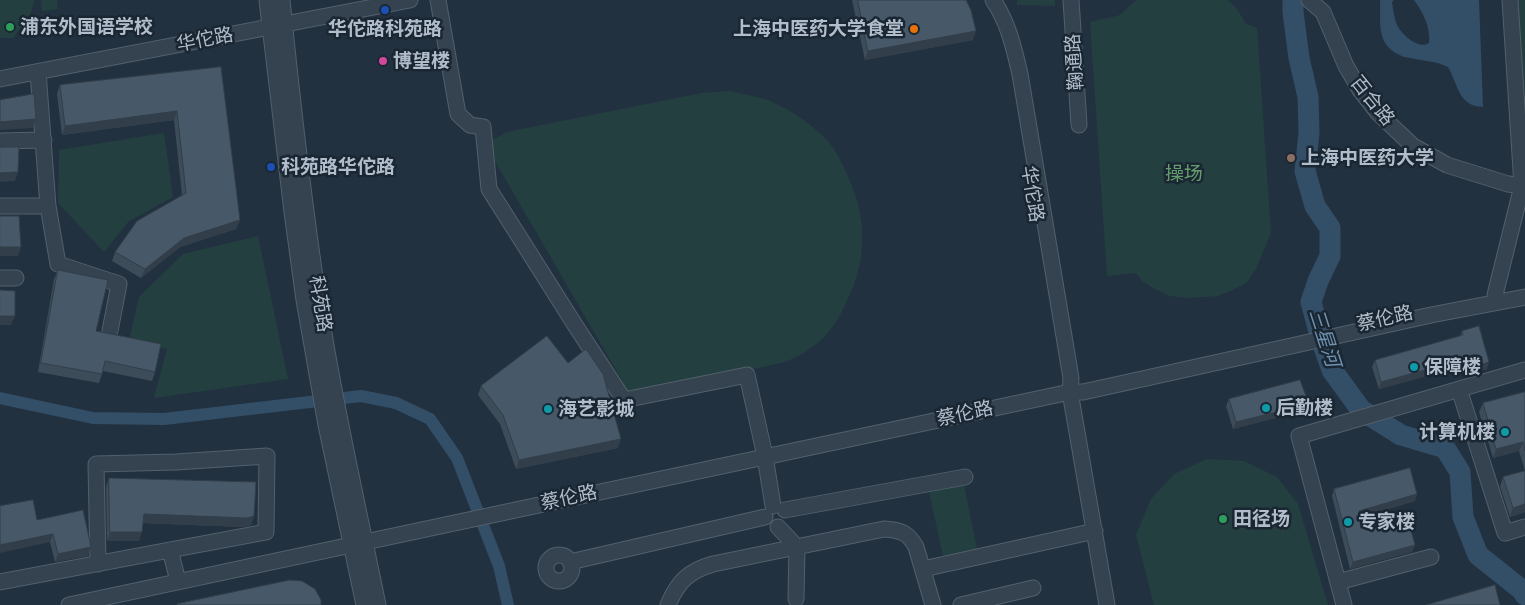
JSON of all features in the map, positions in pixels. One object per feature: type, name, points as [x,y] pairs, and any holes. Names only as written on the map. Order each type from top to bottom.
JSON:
[{"type":"street","name":"科苑路","points":[[267,0],[277,21],[306,210],[323,365],[333,423],[358,543],[378,605]]},
{"type":"street","name":"科苑路","points":[[277,21],[282,0]]},
{"type":"street","name":"华佗路","points":[[0,79],[368,0]]},
{"type":"street","name":"华佗路","points":[[0,72],[277,21],[410,0]]},
{"type":"street","points":[[438,0],[458,114],[470,125],[483,127],[489,189],[624,400],[747,374],[765,456],[774,511],[768,524],[778,527],[797,547],[796,600]]},
{"type":"street","name":"华佗路","points":[[984,0],[1000,28],[1013,75],[1058,352],[1064,380],[1070,392]]},
{"type":"street","name":"华佗路","points":[[992,0],[1006,25],[1020,74],[1071,378],[1070,392],[1107,605]]},
{"type":"street","name":"鞠通路","points":[[1071,0],[1079,125]]},
{"type":"street","name":"百合路","points":[[1309,0],[1323,12],[1346,66],[1360,90],[1378,113],[1413,146],[1447,165],[1508,184],[1522,193]]},
{"type":"street","points":[[1495,294],[1522,193],[1510,0]]},
{"type":"street","points":[[38,72],[48,206],[58,264],[119,284],[110,331]]},
{"type":"street","points":[[0,141],[44,140]]},
{"type":"street","points":[[0,206],[48,206]]},
{"type":"street","points":[[0,278],[16,278]]},
{"type":"street","name":"蔡伦路","points":[[1342,332],[1525,288]]},
{"type":"street","name":"蔡伦路","points":[[69,605],[765,456],[1070,392],[1083,392],[1304,340],[1525,297]]},
{"type":"street","points":[[1344,605],[1299,436],[1525,370]]},
{"type":"street","points":[[1459,389],[1505,533],[1525,527]]},
{"type":"street","points":[[0,582],[98,564],[266,532],[267,456],[176,462],[96,464],[98,564]]},
{"type":"street","points":[[570,562],[774,511],[965,477]]},
{"type":"street","points":[[668,605],[680,583],[689,574],[700,568],[884,529],[905,533],[912,539],[923,568],[933,605]]},
{"type":"street","points":[[923,568],[1095,532]]},
{"type":"street","name":"科苑路","points":[[358,543],[364,605]]},
{"type":"street","points":[[170,550],[178,581]]},
{"type":"street","points":[[1338,582],[1431,557]]},
{"type":"street","points":[[961,605],[1033,588]]},
{"type":"green space","name":"浦东外国语学校","points":[[0,0],[35,0],[29,17],[13,38],[0,38]]},
{"type":"green space","name":"浦东外国语学校","points":[[41,0],[57,0],[58,9],[42,11]]},
{"type":"green space","points":[[1017,0],[1055,0],[1055,6],[1017,5]]},
{"type":"green space","name":"操场","points":[[1136,0],[1227,0],[1238,10],[1245,23],[1257,28],[1271,233],[1256,269],[1247,282],[1217,296],[1188,298],[1170,296],[1142,281],[1136,273],[1107,276],[1090,22],[1120,15]]},
{"type":"green space","points":[[1517,0],[1525,0],[1525,134]]},
{"type":"green space","points":[[729,91],[765,99],[786,109],[809,124],[832,145],[846,172],[858,206],[862,239],[858,273],[838,319],[819,342],[800,355],[785,362],[631,396],[485,144],[507,132],[702,93]]},
{"type":"green space","points":[[164,133],[173,197],[129,221],[104,252],[58,203],[59,150]]},
{"type":"green space","points":[[258,236],[288,379],[154,398],[167,349],[129,341],[139,297],[183,254]]},
{"type":"green space","name":"田径场","points":[[1207,459],[1244,461],[1277,477],[1298,504],[1328,605],[1154,605],[1136,535],[1151,499],[1174,474]]},
{"type":"green space","points":[[964,485],[977,549],[943,556],[929,492]]},
{"type":"water","points":[[1380,0],[1394,0],[1392,2],[1394,14],[1399,29],[1411,40],[1420,45],[1425,45],[1429,43],[1428,26],[1414,0],[1479,0],[1483,107],[1468,103],[1460,93],[1448,67],[1438,63],[1404,57],[1388,47],[1381,34]]},
{"type":"building","name":"上海中医药大学食堂","points":[[858,0],[966,0],[971,10],[976,31],[868,51]]},
{"type":"building","points":[[221,67],[240,220],[184,238],[145,269],[115,252],[137,221],[186,193],[177,111],[65,126],[60,85]]},
{"type":"building","points":[[34,94],[36,119],[0,122],[0,100]]},
{"type":"building","points":[[0,147],[19,147],[18,172],[0,173]]},
{"type":"building","points":[[0,216],[19,216],[21,247],[0,247]]},
{"type":"building","points":[[58,270],[108,280],[96,331],[161,344],[155,372],[105,361],[102,374],[41,363]]},
{"type":"building","points":[[0,290],[15,291],[15,316],[0,316]]},
{"type":"building","points":[[1479,326],[1489,362],[1472,368],[1469,358],[1381,382],[1375,360],[1463,335],[1462,331]]},
{"type":"building","name":"海艺影城","points":[[547,336],[568,363],[586,349],[603,374],[621,439],[519,460],[503,415],[481,386]]},
{"type":"building","name":"后勤楼","points":[[1300,380],[1309,404],[1236,422],[1229,399]]},
{"type":"building","name":"计算机楼","points":[[1525,392],[1525,451],[1523,442],[1496,449],[1483,403]]},
{"type":"building","name":"专家楼","points":[[1410,468],[1417,494],[1359,511],[1365,530],[1408,519],[1415,545],[1353,562],[1334,489]]},
{"type":"building","points":[[1525,471],[1525,504],[1513,508],[1503,477]]},
{"type":"building","points":[[109,478],[256,482],[254,516],[247,518],[144,514],[142,532],[110,532]]},
{"type":"building","points":[[33,500],[37,520],[83,510],[91,547],[58,554],[53,534],[0,545],[0,506]]},
{"type":"building","points":[[290,580],[302,581],[315,589],[321,600],[321,605],[177,605],[177,604]]},
{"type":"building","points":[[1495,585],[1500,605],[1426,605]]},
{"type":"waterway","name":"三星河","points":[[1293,0],[1299,58],[1308,97],[1309,133],[1305,171],[1315,206],[1330,228],[1330,256],[1318,281],[1311,302],[1332,370],[1361,410],[1401,435],[1445,448],[1460,472],[1463,517],[1478,555],[1522,590],[1525,595]]},
{"type":"waterway","points":[[0,398],[93,418],[164,419],[361,396],[396,403],[430,419],[457,458],[499,566],[508,605]]},
{"type":"place","name":"华佗路科苑路","points":[[385,10]]},
{"type":"place","name":"浦东外国语学校","points":[[10,27]]},
{"type":"place","name":"上海中医药大学食堂","points":[[914,29]]},
{"type":"place","name":"博望楼","points":[[383,61]]},
{"type":"place","name":"上海中医药大学","points":[[1291,158]]},
{"type":"place","name":"科苑路华佗路","points":[[271,167]]},
{"type":"place","name":"保障楼","points":[[1414,367]]},
{"type":"place","name":"后勤楼","points":[[1266,408]]},
{"type":"place","name":"海艺影城","points":[[548,409]]},
{"type":"place","name":"计算机楼","points":[[1505,432]]},
{"type":"place","name":"田径场","points":[[1223,519]]},
{"type":"place","name":"专家楼","points":[[1348,522]]}]
